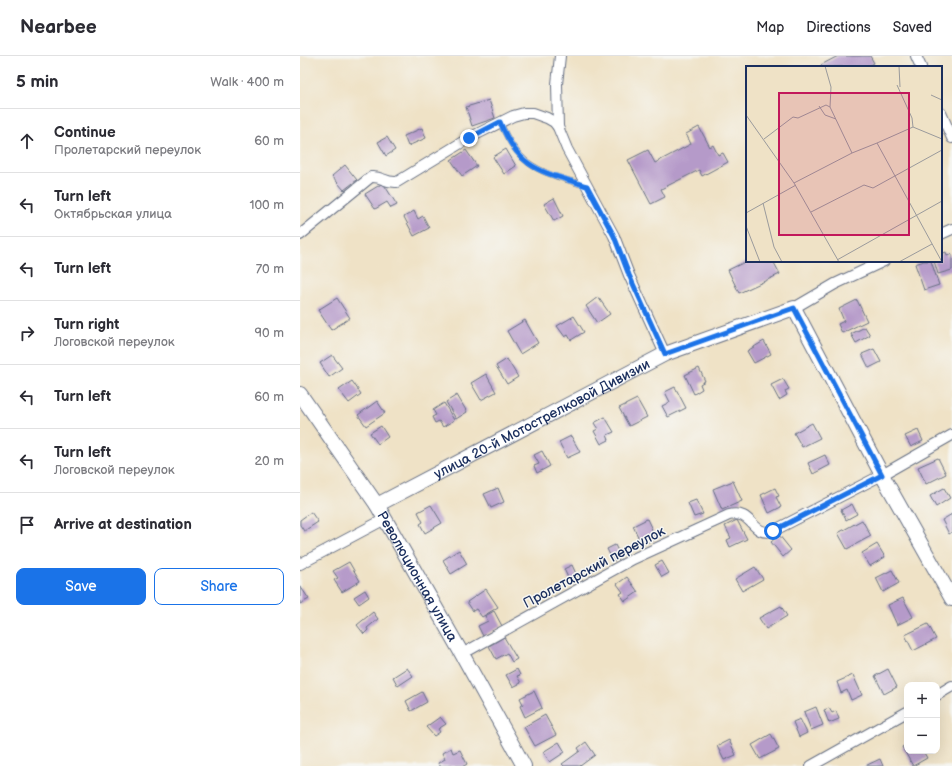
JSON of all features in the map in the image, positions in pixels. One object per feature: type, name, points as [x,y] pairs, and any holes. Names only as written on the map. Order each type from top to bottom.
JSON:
[{"type":"main road","name":"улица 20-й Мотострелковой Дивизии","points":[[377,505],[665,354],[794,308]]},
{"type":"main road","points":[[794,308],[882,475],[952,599]]},
{"type":"main road","name":"Революционная улица","points":[[300,394],[385,518],[524,766]]},
{"type":"street","points":[[558,127],[557,84],[560,56]]},
{"type":"street","points":[[916,56],[921,66]]},
{"type":"street","points":[[300,235],[371,178],[379,177],[390,182],[398,182],[469,138],[500,122],[513,116],[524,113],[533,113],[547,118],[554,122],[558,127],[567,149],[614,236],[629,275],[665,354]]},
{"type":"street","points":[[942,115],[952,138]]},
{"type":"street","points":[[942,234],[952,229]]},
{"type":"street","name":"улица 20-й Мотострелковой Дивизии","points":[[794,308],[835,284],[882,262]]},
{"type":"street","name":"Пролетарский переулок","points":[[462,654],[633,559],[729,515],[737,513],[744,515],[761,532],[766,533],[773,531],[882,475],[952,435]]},
{"type":"street","points":[[300,564],[385,518]]},
{"type":"street","points":[[940,692],[952,686]]},
{"type":"street","points":[[811,766],[904,714]]},
{"type":"lane","points":[[500,122],[506,137],[519,155],[532,167],[587,186]]},
{"type":"building","points":[[838,56],[870,56],[874,63],[869,66],[821,65]]},
{"type":"building","points":[[489,100],[495,118],[472,126],[466,107]]},
{"type":"building","points":[[699,127],[710,147],[713,145],[718,155],[723,153],[728,162],[702,176],[699,170],[661,189],[665,197],[651,204],[628,160],[648,150],[655,163],[691,144],[686,134]]},
{"type":"building","points":[[422,128],[426,138],[408,146],[404,136]]},
{"type":"building","points":[[387,137],[395,150],[386,156],[378,142]]},
{"type":"building","points":[[506,149],[516,166],[504,174],[493,157]]},
{"type":"building","points":[[466,150],[477,166],[462,176],[451,160]]},
{"type":"building","points":[[345,165],[357,180],[344,190],[332,176]]},
{"type":"building","points":[[383,183],[397,205],[391,208],[387,202],[375,209],[365,194]]},
{"type":"building","points":[[554,198],[563,216],[554,221],[544,204]]},
{"type":"building","points":[[414,211],[418,219],[423,216],[429,228],[414,236],[404,217]]},
{"type":"building","points":[[946,252],[947,256],[952,254],[952,270],[938,274],[934,262],[942,262],[942,254]]},
{"type":"building","points":[[746,261],[774,262],[780,274],[739,293],[728,270]]},
{"type":"building","points":[[921,262],[931,262],[939,285],[924,290],[915,264]]},
{"type":"building","points":[[598,297],[610,314],[597,323],[586,306]]},
{"type":"building","points":[[337,298],[350,318],[331,330],[318,310]]},
{"type":"building","points":[[857,300],[867,321],[842,333],[838,324],[844,321],[839,309]]},
{"type":"building","points":[[574,316],[584,332],[571,340],[568,335],[565,337],[557,326]]},
{"type":"building","points":[[525,320],[538,343],[520,354],[507,331]]},
{"type":"building","points":[[865,327],[870,335],[856,343],[851,334]]},
{"type":"building","points":[[764,341],[771,354],[754,363],[747,351]]},
{"type":"building","points":[[874,349],[881,362],[869,368],[862,354]]},
{"type":"building","points":[[332,355],[342,368],[329,377],[320,363]]},
{"type":"building","points":[[507,359],[518,377],[507,384],[496,366]]},
{"type":"building","points":[[699,368],[705,381],[700,384],[702,389],[694,394],[685,375]]},
{"type":"building","points":[[486,374],[496,392],[481,400],[471,383]]},
{"type":"building","points":[[783,379],[789,389],[785,391],[787,395],[779,400],[771,385]]},
{"type":"building","points":[[352,381],[361,394],[349,403],[339,390]]},
{"type":"building","points":[[675,387],[686,408],[668,417],[662,406],[670,402],[665,392]]},
{"type":"building","points":[[457,395],[467,412],[456,419],[446,402]]},
{"type":"building","points":[[637,399],[647,417],[629,426],[619,408]]},
{"type":"building","points":[[377,401],[385,413],[366,426],[358,415]]},
{"type":"building","points":[[444,403],[454,420],[443,427],[439,421],[435,423],[432,417],[436,415],[433,410]]},
{"type":"building","points":[[605,417],[614,432],[607,435],[609,440],[601,444],[594,431],[598,429],[594,423]]},
{"type":"building","points":[[812,423],[820,438],[802,447],[794,433]]},
{"type":"building","points":[[381,426],[388,437],[378,444],[370,433]]},
{"type":"building","points":[[918,430],[923,441],[911,447],[905,436]]},
{"type":"building","points":[[571,436],[580,452],[567,458],[559,442]]},
{"type":"building","points":[[542,451],[550,466],[537,473],[534,466],[539,464],[534,455]]},
{"type":"building","points":[[825,455],[830,465],[813,474],[808,463]]},
{"type":"building","points":[[938,458],[946,474],[926,484],[918,467]]},
{"type":"building","points":[[733,481],[742,501],[722,510],[713,489]]},
{"type":"building","points":[[498,488],[504,502],[491,508],[484,494]]},
{"type":"building","points":[[775,488],[779,496],[776,497],[781,507],[769,513],[761,495]]},
{"type":"building","points":[[944,488],[950,498],[936,507],[930,496]]},
{"type":"building","points":[[696,500],[703,514],[694,517],[688,503]]},
{"type":"building","points":[[852,504],[857,514],[846,520],[841,510]]},
{"type":"building","points":[[431,505],[442,523],[425,533],[420,524],[423,522],[418,512]]},
{"type":"building","points":[[311,512],[318,522],[304,531],[300,525],[300,520]]},
{"type":"building","points":[[952,514],[952,532],[949,534],[942,520]]},
{"type":"building","points":[[647,519],[656,538],[642,545],[633,526]]},
{"type":"building","points":[[737,520],[747,539],[730,547],[727,540],[731,538],[725,526]]},
{"type":"building","points":[[862,520],[871,536],[847,549],[838,533]]},
{"type":"building","points":[[779,535],[791,550],[783,557],[771,542]]},
{"type":"building","points":[[877,544],[885,557],[870,566],[862,553]]},
{"type":"building","points":[[615,545],[621,557],[613,561],[607,549]]},
{"type":"building","points":[[459,550],[467,564],[451,574],[443,560]]},
{"type":"building","points":[[662,561],[669,573],[662,577],[655,565]]},
{"type":"building","points":[[349,562],[360,581],[342,592],[334,580],[338,578],[333,571]]},
{"type":"building","points":[[572,565],[578,578],[570,582],[564,569]]},
{"type":"building","points":[[755,567],[763,579],[742,591],[735,579]]},
{"type":"building","points":[[892,570],[899,583],[883,592],[876,578]]},
{"type":"building","points":[[627,577],[638,592],[625,601],[620,594],[623,592],[617,584]]},
{"type":"building","points":[[300,586],[309,599],[300,604]]},
{"type":"building","points":[[486,589],[498,607],[482,617],[476,609],[473,611],[467,602]]},
{"type":"building","points":[[365,590],[369,597],[359,604],[354,597]]},
{"type":"building","points":[[903,598],[913,617],[897,625],[888,605]]},
{"type":"building","points":[[781,606],[787,616],[766,629],[759,618]]},
{"type":"building","points":[[494,611],[502,626],[483,636],[478,626],[488,621],[485,616]]},
{"type":"building","points":[[373,612],[378,619],[367,628],[368,630],[364,634],[357,625]]},
{"type":"building","points":[[928,624],[936,639],[913,651],[905,635]]},
{"type":"building","points":[[504,637],[517,659],[512,662],[507,653],[496,659],[489,646]]},
{"type":"building","points":[[407,668],[413,676],[398,686],[393,677]]},
{"type":"building","points":[[517,669],[520,675],[517,676],[521,683],[513,687],[506,675]]},
{"type":"building","points":[[888,669],[897,687],[884,694],[875,676]]},
{"type":"building","points":[[853,675],[862,695],[851,700],[847,690],[841,693],[837,682]]},
{"type":"building","points":[[534,691],[542,708],[525,717],[520,706],[523,704],[520,698]]},
{"type":"building","points":[[422,692],[427,702],[411,711],[406,701]]},
{"type":"building","points":[[816,707],[823,725],[811,730],[804,712]]},
{"type":"building","points":[[829,708],[832,713],[836,711],[839,719],[829,723],[824,710]]},
{"type":"building","points":[[545,715],[556,735],[535,746],[524,727]]},
{"type":"building","points":[[440,717],[446,724],[438,729],[440,732],[434,736],[426,727]]},
{"type":"building","points":[[800,719],[807,733],[799,737],[793,722]]},
{"type":"building","points":[[771,734],[779,749],[760,759],[752,745]]},
{"type":"building","points":[[729,740],[736,755],[724,760],[717,746]]},
{"type":"building","points":[[559,742],[565,752],[550,762],[543,752]]},
{"type":"building","points":[[586,742],[595,755],[580,766],[564,766],[562,764],[580,751],[578,748]]},
{"type":"building","points":[[451,748],[453,753],[460,750],[467,764],[464,766],[439,766],[438,763],[445,759],[442,753]]},
{"type":"building","points":[[906,754],[925,754],[927,758],[913,766]]},
{"type":"building","points":[[880,759],[883,766],[865,766]]},
{"type":"route","points":[[469,138],[500,122],[506,137],[519,155],[532,167],[587,186],[614,236],[629,275],[665,354],[794,308],[882,475],[773,531]]}]
